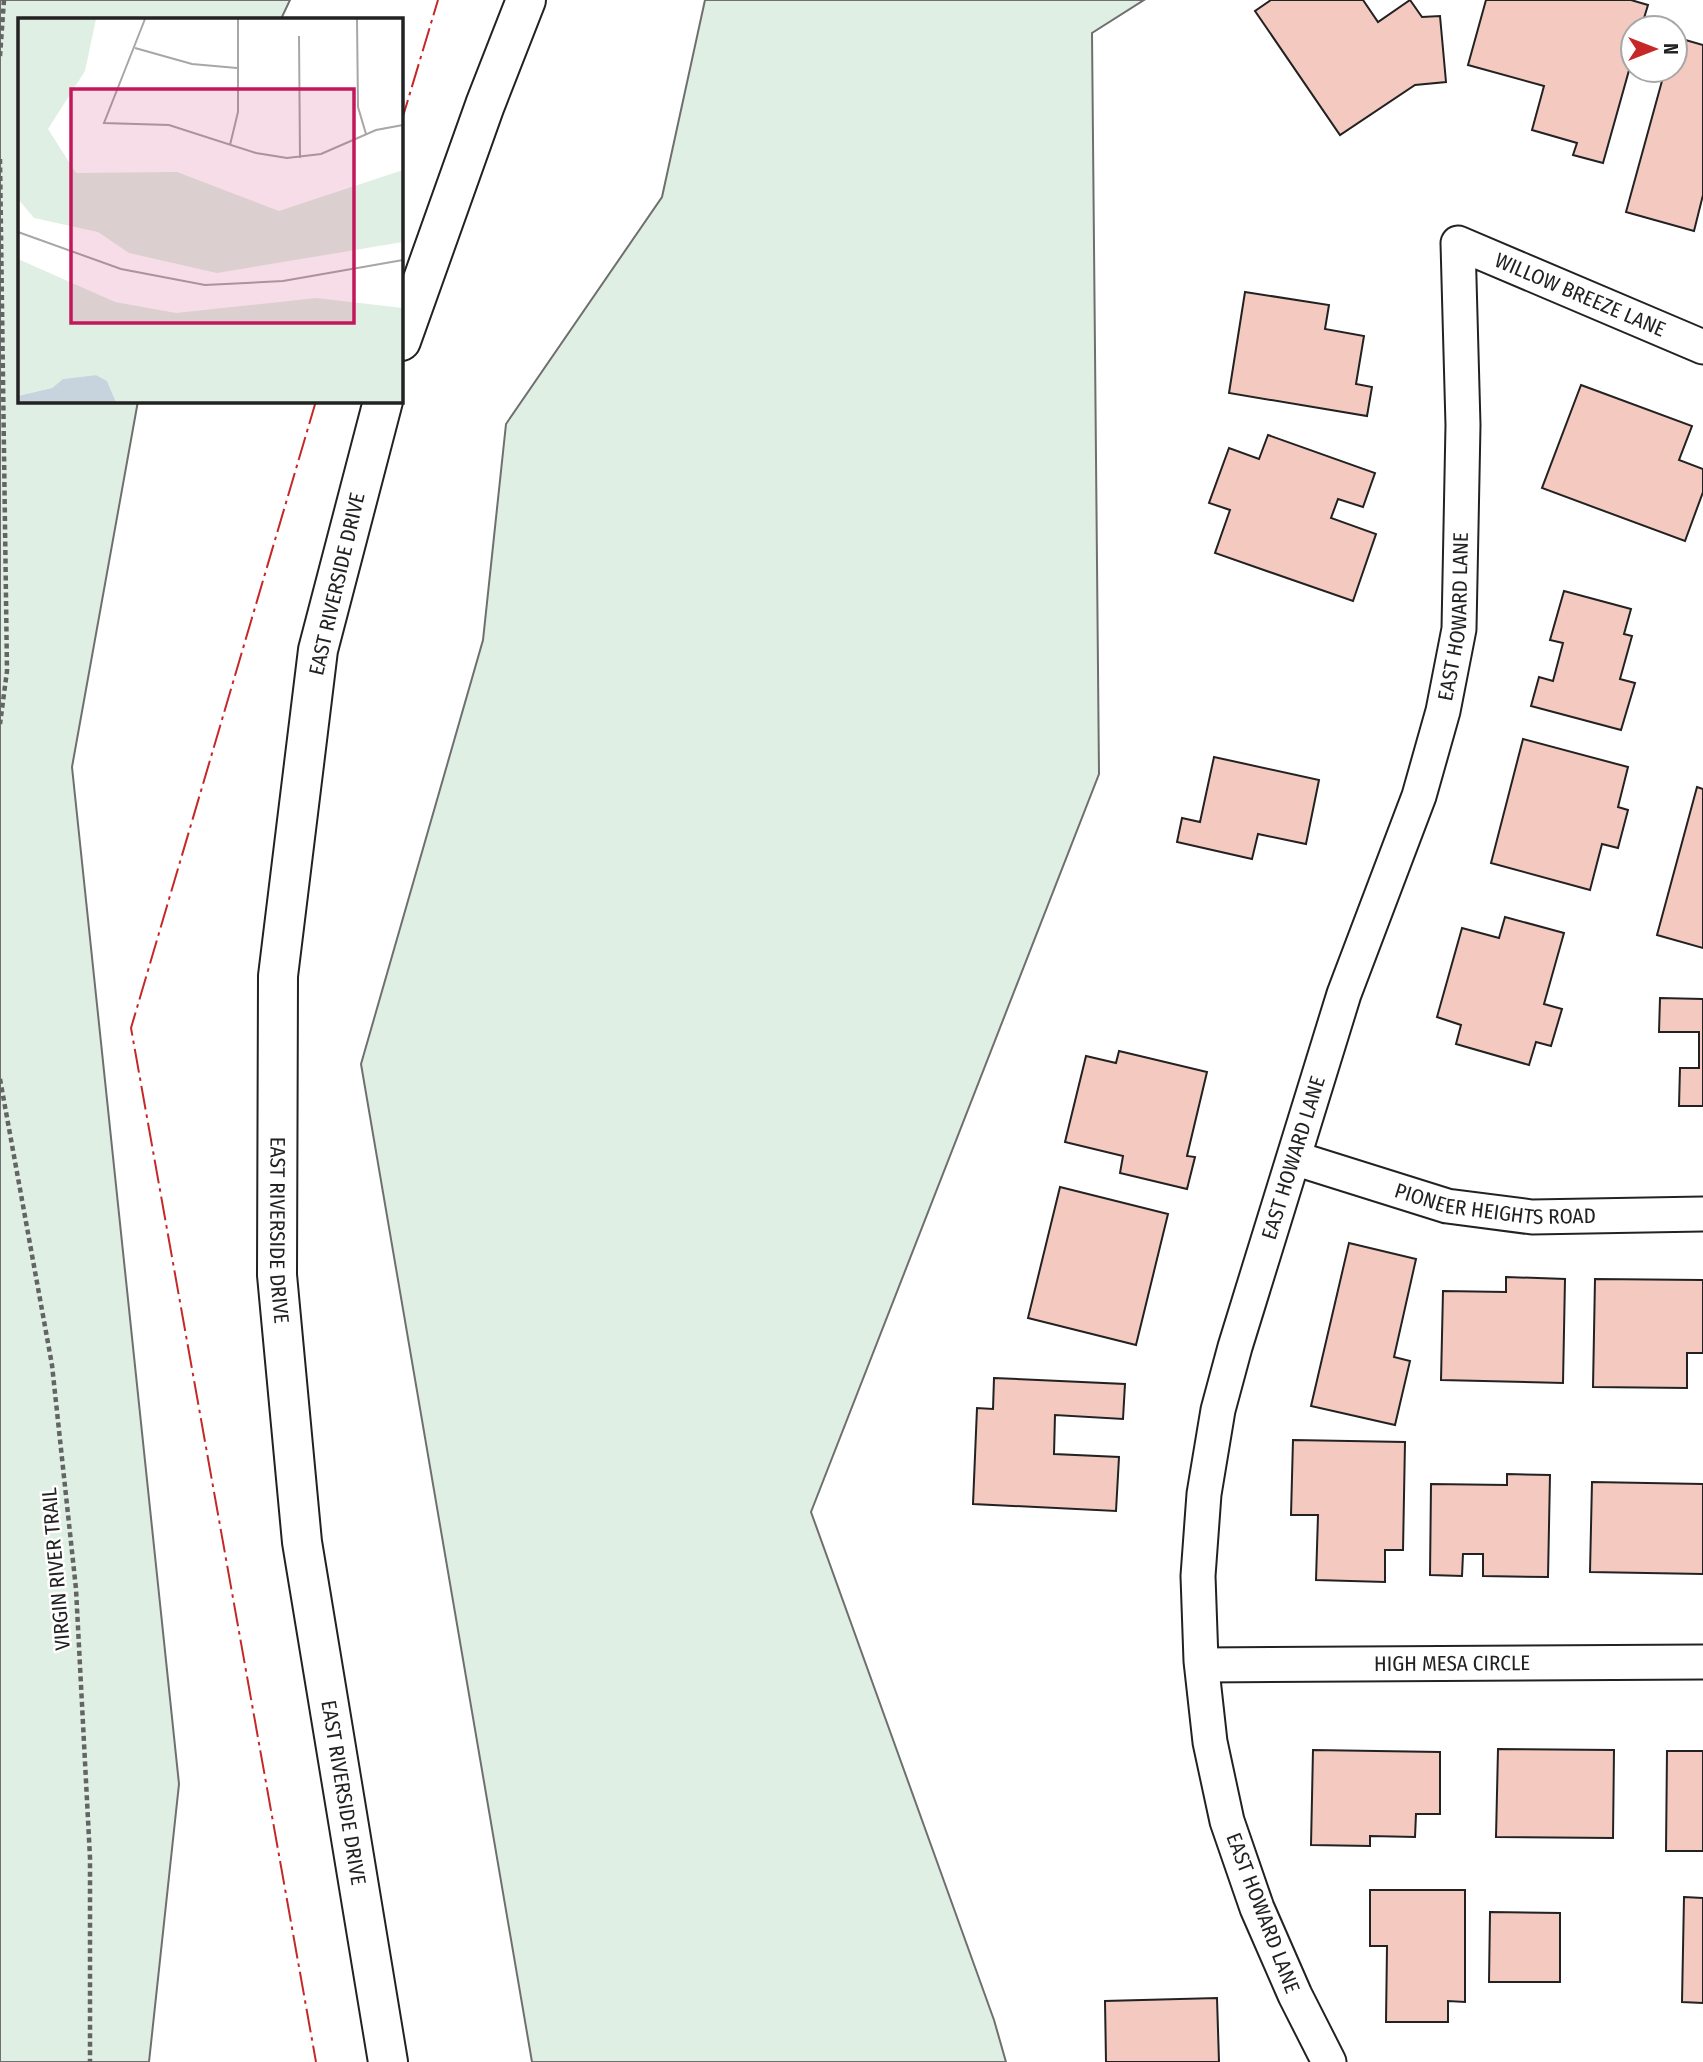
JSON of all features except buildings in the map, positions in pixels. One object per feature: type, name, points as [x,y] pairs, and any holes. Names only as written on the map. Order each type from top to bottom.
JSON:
[{"type":"main road","points":[[402,338],[526,0]]},
{"type":"main road","name":"EAST RIVERSIDE DRIVE","points":[[383,402],[318,650],[278,976],[276,1275],[302,1542],[388,2062]]},
{"type":"street","name":"WILLOW BREEZE LANE","points":[[1458,243],[1703,348]]},
{"type":"street","name":"EAST HOWARD LANE","points":[[1329,2062],[1294,1995],[1256,1908],[1227,1821],[1210,1742],[1202,1665],[1198,1576],[1204,1494],[1218,1410],[1344,994],[1419,796],[1443,711],[1459,629],[1463,425],[1458,243]]},
{"type":"street","name":"PIONEER HEIGHTS ROAD","points":[[1294,1158],[1447,1206],[1532,1217],[1703,1214]]},
{"type":"street","name":"HIGH MESA CIRCLE","points":[[1202,1665],[1703,1662]]},
{"type":"path","points":[[0,56],[4,0]]},
{"type":"path","points":[[0,159],[7,671],[0,724]]},
{"type":"path","name":"VIRGIN RIVER TRAIL","points":[[0,1079],[52,1366],[76,1589],[90,1858],[90,2062]]},
{"type":"green space","points":[[0,0],[290,0],[281,18],[18,18],[18,402],[138,402],[72,767],[179,1784],[149,2062],[0,2062]]},
{"type":"green space","points":[[705,0],[1144,0],[1092,33],[1099,774],[811,1512],[994,2020],[1006,2062],[532,2062],[361,1064],[483,640],[506,424],[662,197]]},
{"type":"power","points":[[402,120],[438,0]]},
{"type":"power","points":[[316,402],[131,1028],[316,2062]]}]
